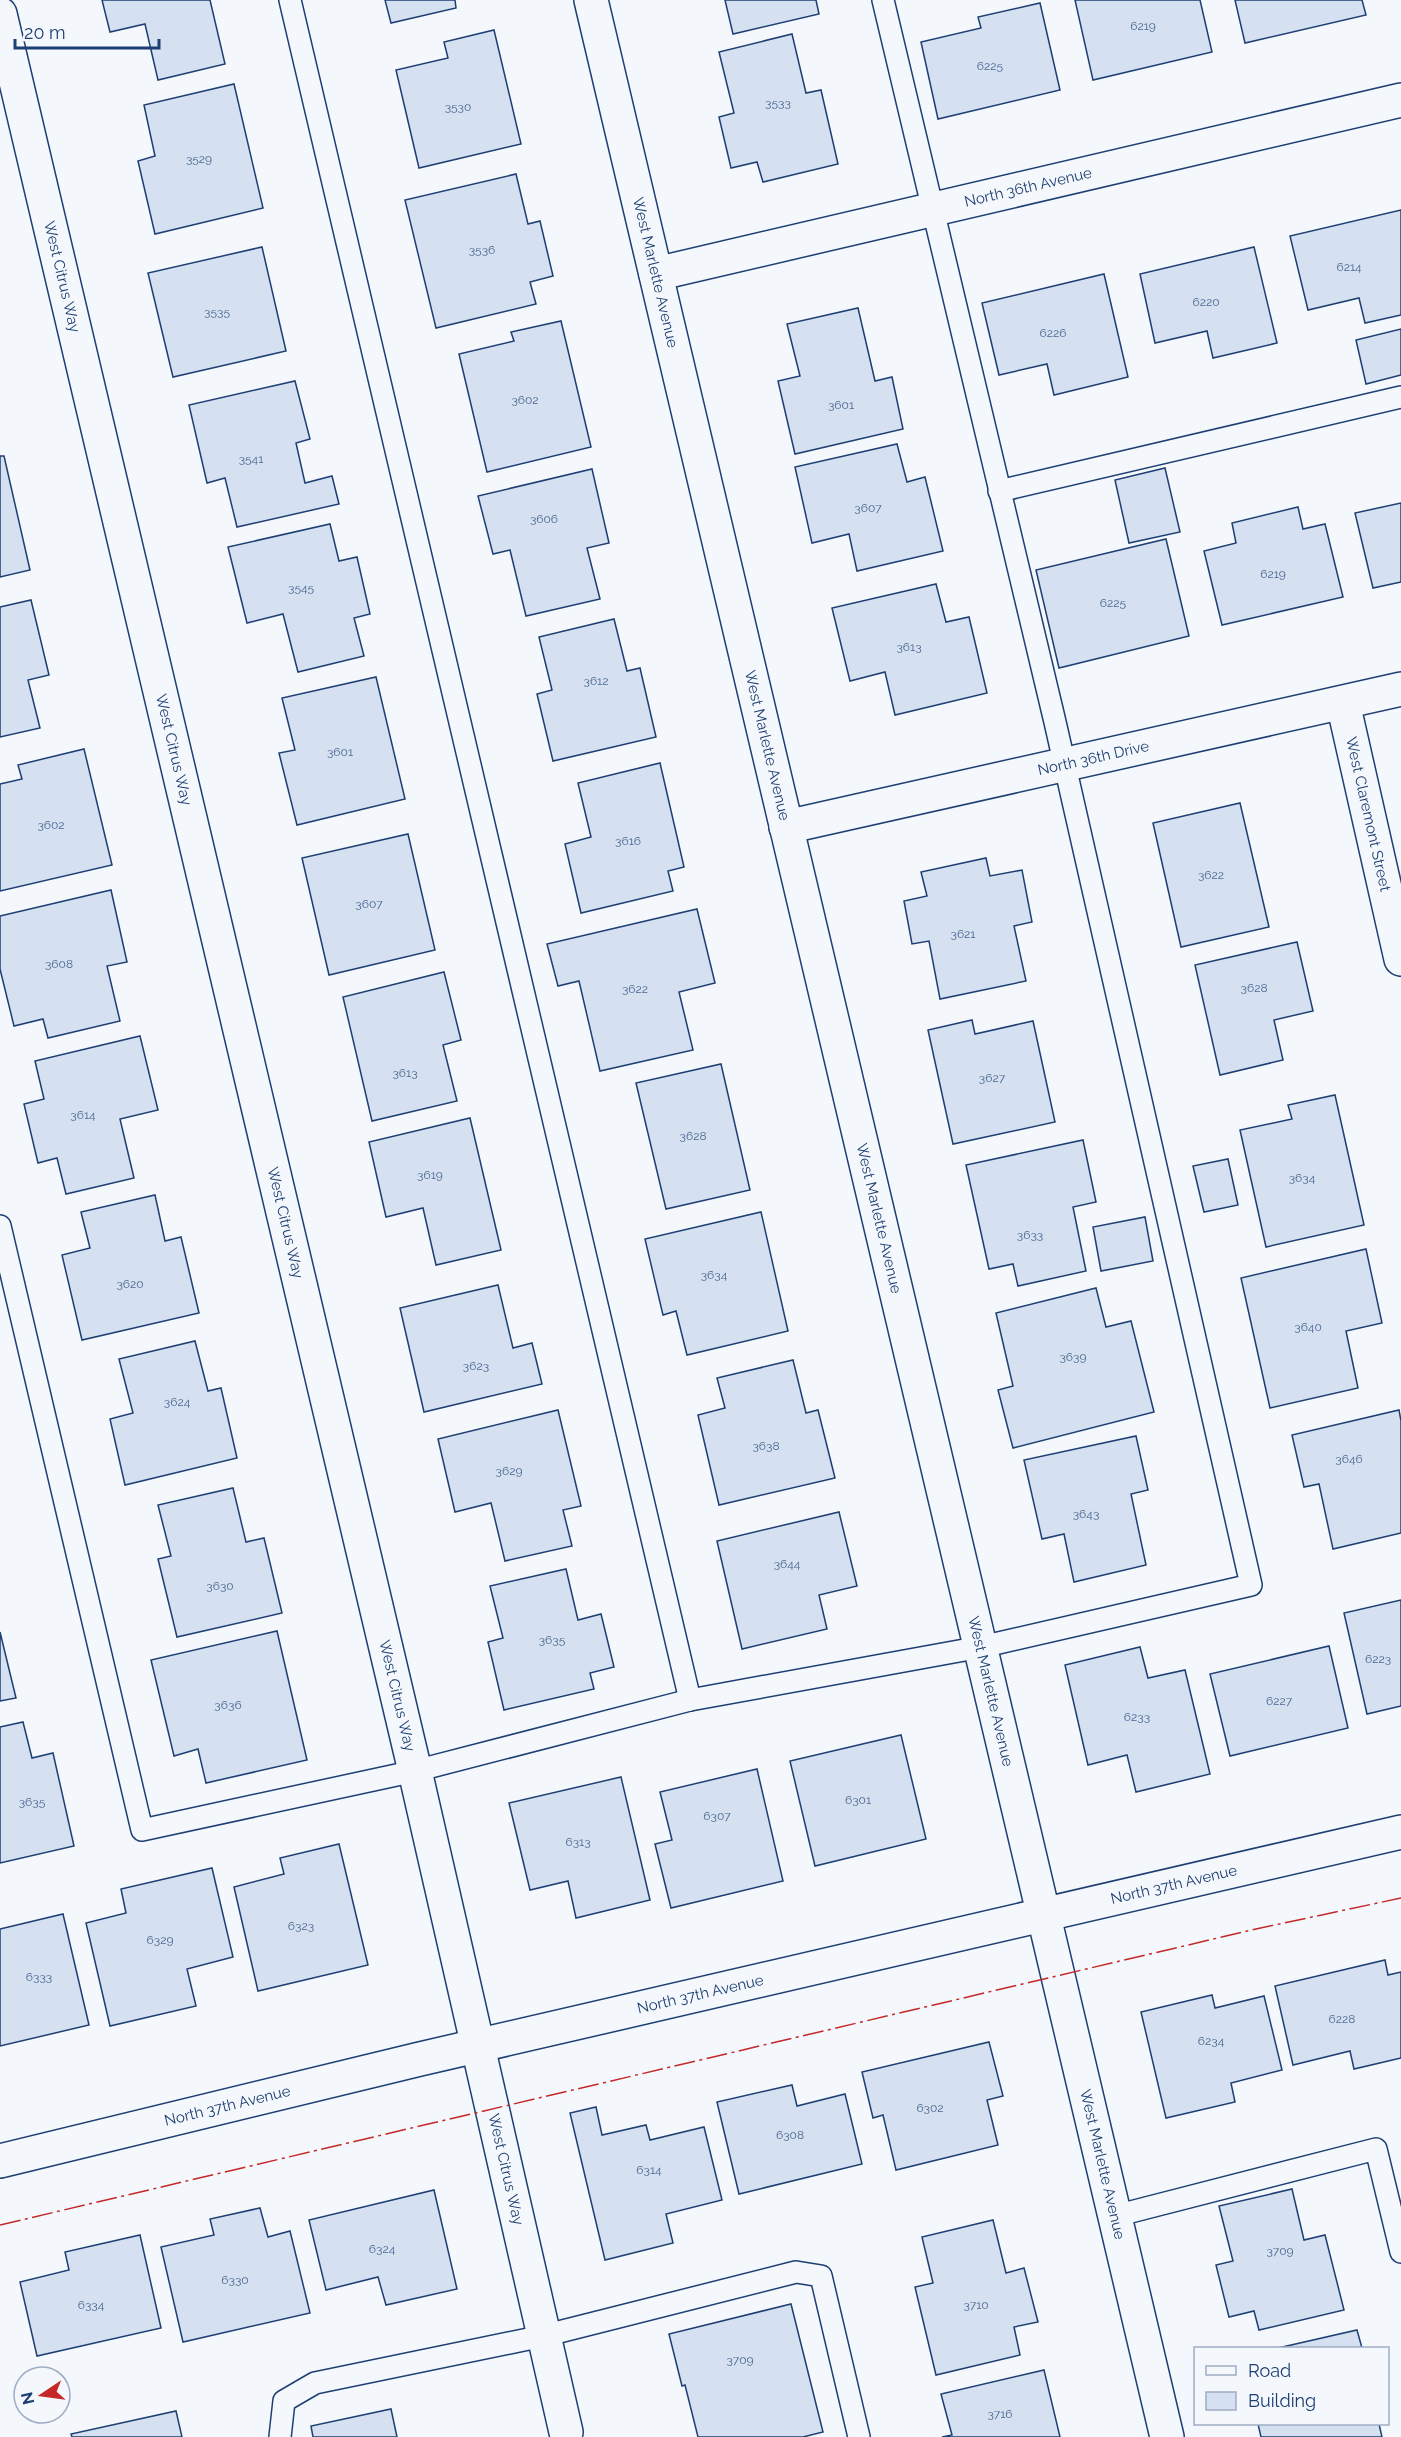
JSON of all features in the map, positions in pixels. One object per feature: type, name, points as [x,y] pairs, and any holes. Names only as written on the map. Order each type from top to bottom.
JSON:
[{"type":"street","name":"West Marlette Avenue","points":[[591,0],[1167,2437]]},
{"type":"street","name":"West Citrus Way","points":[[0,14],[415,1771],[566,2432]]},
{"type":"street","name":"North 36th Avenue","points":[[656,274],[1401,100]]},
{"type":"street","name":"North 36th Drive","points":[[786,827],[1401,689]]},
{"type":"street","name":"West Claremont Street","points":[[1343,703],[1401,959]]},
{"type":"street","name":"North 37th Avenue","points":[[0,2161],[477,2046],[1401,1832]]},
{"type":"lane","points":[[290,0],[690,1700]]},
{"type":"lane","points":[[0,1226],[142,1830],[415,1771],[690,1700],[981,1647],[1251,1585],[1065,764],[883,0]]},
{"type":"lane","points":[[999,491],[1401,397]]},
{"type":"lane","points":[[1115,2216],[1376,2149],[1401,2252]]},
{"type":"lane","points":[[280,2437],[284,2401],[315,2383],[543,2336],[796,2272],[821,2276],[859,2437]]},
{"type":"building","points":[[102,0],[210,0],[225,64],[158,80],[145,24],[110,32]]},
{"type":"building","points":[[385,0],[455,0],[456,8],[391,23]]},
{"type":"building","points":[[725,0],[816,0],[819,14],[733,34]]},
{"type":"building","points":[[1075,0],[1200,0],[1212,52],[1093,80]]},
{"type":"building","points":[[1235,0],[1362,0],[1366,15],[1245,43]]},
{"type":"building","points":[[1040,3],[1060,90],[938,119],[921,42],[981,28],[978,17]]},
{"type":"building","points":[[494,30],[521,144],[419,168],[396,70],[448,58],[444,42]]},
{"type":"building","points":[[792,34],[806,93],[821,90],[838,164],[763,182],[757,162],[731,168],[719,117],[734,113],[719,52]]},
{"type":"building","points":[[234,84],[263,208],[155,234],[138,161],[155,156],[144,105]]},
{"type":"building","points":[[516,174],[528,224],[540,221],[553,276],[530,282],[536,304],[436,328],[405,200]]},
{"type":"building","points":[[1401,210],[1401,315],[1365,323],[1359,298],[1308,310],[1290,236]]},
{"type":"building","points":[[262,247],[286,351],[173,377],[148,273]]},
{"type":"building","points":[[1254,247],[1277,343],[1213,358],[1207,331],[1155,343],[1140,274]]},
{"type":"building","points":[[1104,274],[1128,377],[1054,395],[1047,364],[999,375],[982,303]]},
{"type":"building","points":[[858,308],[875,381],[892,377],[903,429],[795,454],[778,381],[800,376],[787,324]]},
{"type":"building","points":[[561,321],[591,447],[487,472],[459,354],[514,341],[511,332]]},
{"type":"building","points":[[1401,329],[1401,375],[1366,384],[1356,340]]},
{"type":"building","points":[[295,381],[310,439],[296,443],[305,483],[332,476],[339,504],[237,527],[225,478],[207,483],[189,405]]},
{"type":"building","points":[[897,444],[907,482],[925,477],[943,551],[857,571],[849,534],[812,543],[795,467]]},
{"type":"building","points":[[0,456],[4,456],[30,570],[0,577]]},
{"type":"building","points":[[1165,468],[1180,532],[1129,543],[1115,480]]},
{"type":"building","points":[[592,469],[609,543],[587,548],[600,599],[526,616],[510,550],[493,554],[478,496]]},
{"type":"building","points":[[1401,503],[1401,582],[1373,588],[1355,513]]},
{"type":"building","points":[[1298,507],[1303,529],[1325,524],[1343,597],[1222,625],[1204,551],[1236,543],[1232,523]]},
{"type":"building","points":[[330,524],[339,561],[357,557],[370,614],[354,618],[364,656],[298,672],[283,614],[247,623],[228,547]]},
{"type":"building","points":[[1166,539],[1189,636],[1059,668],[1036,570]]},
{"type":"building","points":[[936,584],[946,622],[969,617],[987,693],[895,715],[885,672],[850,681],[832,608]]},
{"type":"building","points":[[31,600],[49,675],[28,680],[40,728],[0,737],[0,607]]},
{"type":"building","points":[[614,619],[627,671],[640,668],[656,737],[553,761],[537,694],[552,690],[539,637]]},
{"type":"building","points":[[376,677],[405,799],[297,825],[279,753],[295,750],[282,698]]},
{"type":"building","points":[[84,749],[112,865],[0,891],[0,784],[22,779],[18,765]]},
{"type":"building","points":[[660,763],[684,867],[668,871],[673,891],[581,913],[565,844],[591,837],[578,783]]},
{"type":"building","points":[[1240,803],[1269,927],[1181,947],[1153,823]]},
{"type":"building","points":[[408,834],[435,950],[329,975],[302,858]]},
{"type":"building","points":[[986,858],[990,876],[1022,870],[1032,922],[1014,926],[1026,981],[940,999],[929,941],[912,944],[904,901],[927,896],[921,872]]},
{"type":"building","points":[[111,890],[127,962],[107,966],[120,1021],[48,1038],[43,1019],[14,1026],[0,969],[0,916]]},
{"type":"building","points":[[697,909],[715,983],[679,992],[693,1050],[600,1071],[579,981],[558,986],[547,944]]},
{"type":"building","points":[[1297,942],[1313,1011],[1274,1020],[1283,1060],[1220,1075],[1195,965]]},
{"type":"building","points":[[444,972],[461,1040],[443,1045],[457,1101],[372,1121],[343,997]]},
{"type":"building","points":[[972,1020],[975,1034],[1033,1021],[1055,1122],[953,1144],[928,1030]]},
{"type":"building","points":[[140,1036],[158,1110],[120,1119],[134,1178],[66,1194],[57,1158],[38,1163],[24,1104],[44,1099],[35,1061]]},
{"type":"building","points":[[721,1064],[750,1190],[666,1209],[636,1083]]},
{"type":"building","points":[[1335,1095],[1364,1225],[1266,1247],[1240,1130],[1292,1119],[1288,1105]]},
{"type":"building","points":[[470,1118],[501,1250],[436,1265],[423,1208],[386,1217],[369,1142]]},
{"type":"building","points":[[1083,1140],[1096,1202],[1073,1207],[1086,1271],[1018,1286],[1013,1264],[989,1269],[966,1165]]},
{"type":"building","points":[[1228,1159],[1238,1205],[1204,1212],[1193,1166]]},
{"type":"building","points":[[155,1195],[165,1241],[181,1237],[199,1313],[82,1340],[62,1255],[90,1248],[81,1212]]},
{"type":"building","points":[[761,1212],[788,1331],[687,1355],[676,1311],[663,1315],[645,1239]]},
{"type":"building","points":[[1145,1217],[1153,1261],[1101,1271],[1093,1227]]},
{"type":"building","points":[[1366,1249],[1382,1323],[1346,1331],[1358,1388],[1270,1408],[1241,1278]]},
{"type":"building","points":[[498,1285],[513,1348],[532,1343],[542,1384],[424,1412],[400,1308]]},
{"type":"building","points":[[1096,1288],[1106,1327],[1131,1321],[1154,1412],[1013,1448],[998,1390],[1013,1386],[996,1313]]},
{"type":"building","points":[[195,1341],[208,1391],[221,1388],[237,1458],[125,1485],[110,1419],[133,1413],[119,1359]]},
{"type":"building","points":[[793,1360],[806,1413],[818,1410],[835,1478],[719,1505],[698,1415],[725,1408],[717,1378]]},
{"type":"building","points":[[558,1410],[581,1506],[563,1510],[572,1546],[505,1561],[491,1503],[455,1512],[438,1439]]},
{"type":"building","points":[[1399,1410],[1401,1421],[1401,1533],[1333,1549],[1319,1484],[1304,1487],[1292,1435]]},
{"type":"building","points":[[1136,1436],[1148,1490],[1131,1494],[1146,1565],[1074,1582],[1064,1534],[1042,1539],[1024,1460]]},
{"type":"building","points":[[233,1488],[246,1542],[264,1538],[282,1613],[177,1637],[158,1559],[171,1556],[158,1505]]},
{"type":"building","points":[[839,1512],[857,1586],[819,1595],[827,1629],[742,1649],[717,1541]]},
{"type":"building","points":[[566,1569],[578,1620],[601,1614],[614,1667],[590,1673],[594,1689],[504,1710],[488,1642],[503,1638],[490,1586]]},
{"type":"building","points":[[1401,1600],[1401,1706],[1367,1714],[1344,1613]]},
{"type":"building","points":[[277,1631],[307,1760],[206,1783],[198,1749],[174,1756],[151,1660]]},
{"type":"building","points":[[0,1632],[16,1698],[0,1701]]},
{"type":"building","points":[[1329,1646],[1348,1728],[1230,1756],[1210,1674]]},
{"type":"building","points":[[1140,1647],[1148,1678],[1185,1670],[1210,1774],[1136,1792],[1127,1755],[1088,1765],[1065,1665]]},
{"type":"building","points":[[23,1722],[32,1758],[53,1753],[74,1846],[0,1863],[0,1727]]},
{"type":"building","points":[[901,1735],[926,1839],[815,1866],[790,1761]]},
{"type":"building","points":[[757,1769],[783,1881],[671,1908],[655,1844],[672,1840],[660,1792]]},
{"type":"building","points":[[621,1777],[650,1900],[576,1918],[568,1881],[530,1890],[509,1803]]},
{"type":"building","points":[[339,1844],[368,1965],[258,1991],[234,1887],[284,1874],[280,1858]]},
{"type":"building","points":[[212,1868],[233,1957],[187,1969],[196,2006],[110,2026],[86,1923],[126,1913],[121,1889]]},
{"type":"building","points":[[63,1914],[89,2025],[0,2046],[0,1929]]},
{"type":"building","points":[[1385,1960],[1388,1975],[1401,1972],[1401,2058],[1354,2069],[1350,2051],[1293,2065],[1275,1986]]},
{"type":"building","points":[[1212,1995],[1215,2008],[1264,1996],[1282,2070],[1231,2083],[1235,2102],[1166,2118],[1141,2012]]},
{"type":"building","points":[[989,2042],[1003,2096],[987,2100],[998,2145],[896,2170],[883,2115],[873,2118],[862,2072]]},
{"type":"building","points":[[792,2085],[797,2106],[845,2094],[862,2164],[739,2194],[717,2102]]},
{"type":"building","points":[[596,2107],[602,2135],[646,2125],[650,2140],[704,2127],[722,2200],[666,2214],[673,2243],[605,2260],[570,2113]]},
{"type":"building","points":[[1292,2189],[1304,2240],[1325,2235],[1344,2310],[1259,2330],[1254,2311],[1229,2317],[1216,2265],[1233,2261],[1219,2206]]},
{"type":"building","points":[[434,2190],[457,2289],[386,2305],[378,2277],[326,2290],[309,2220]]},
{"type":"building","points":[[260,2208],[268,2237],[290,2231],[310,2313],[183,2342],[161,2247],[214,2235],[210,2219]]},
{"type":"building","points":[[993,2220],[1006,2273],[1024,2268],[1038,2322],[1014,2327],[1020,2355],[936,2375],[915,2287],[933,2283],[922,2237]]},
{"type":"building","points":[[140,2235],[161,2328],[37,2356],[20,2282],[69,2270],[65,2252]]},
{"type":"building","points":[[791,2304],[823,2432],[803,2437],[698,2437],[669,2334]]},
{"type":"building","points":[[1357,2330],[1362,2347],[1282,2347]]},
{"type":"building","points":[[1044,2370],[1060,2437],[942,2437],[952,2435],[941,2394]]},
{"type":"building","points":[[391,2409],[397,2437],[313,2437],[311,2426]]},
{"type":"building","points":[[176,2411],[182,2437],[72,2437],[71,2434]]},
{"type":"building","points":[[1258,2425],[1379,2425],[1382,2437],[1261,2437]]},
{"type":"power","points":[[0,2225],[1256,1929],[1401,1898]]}]
